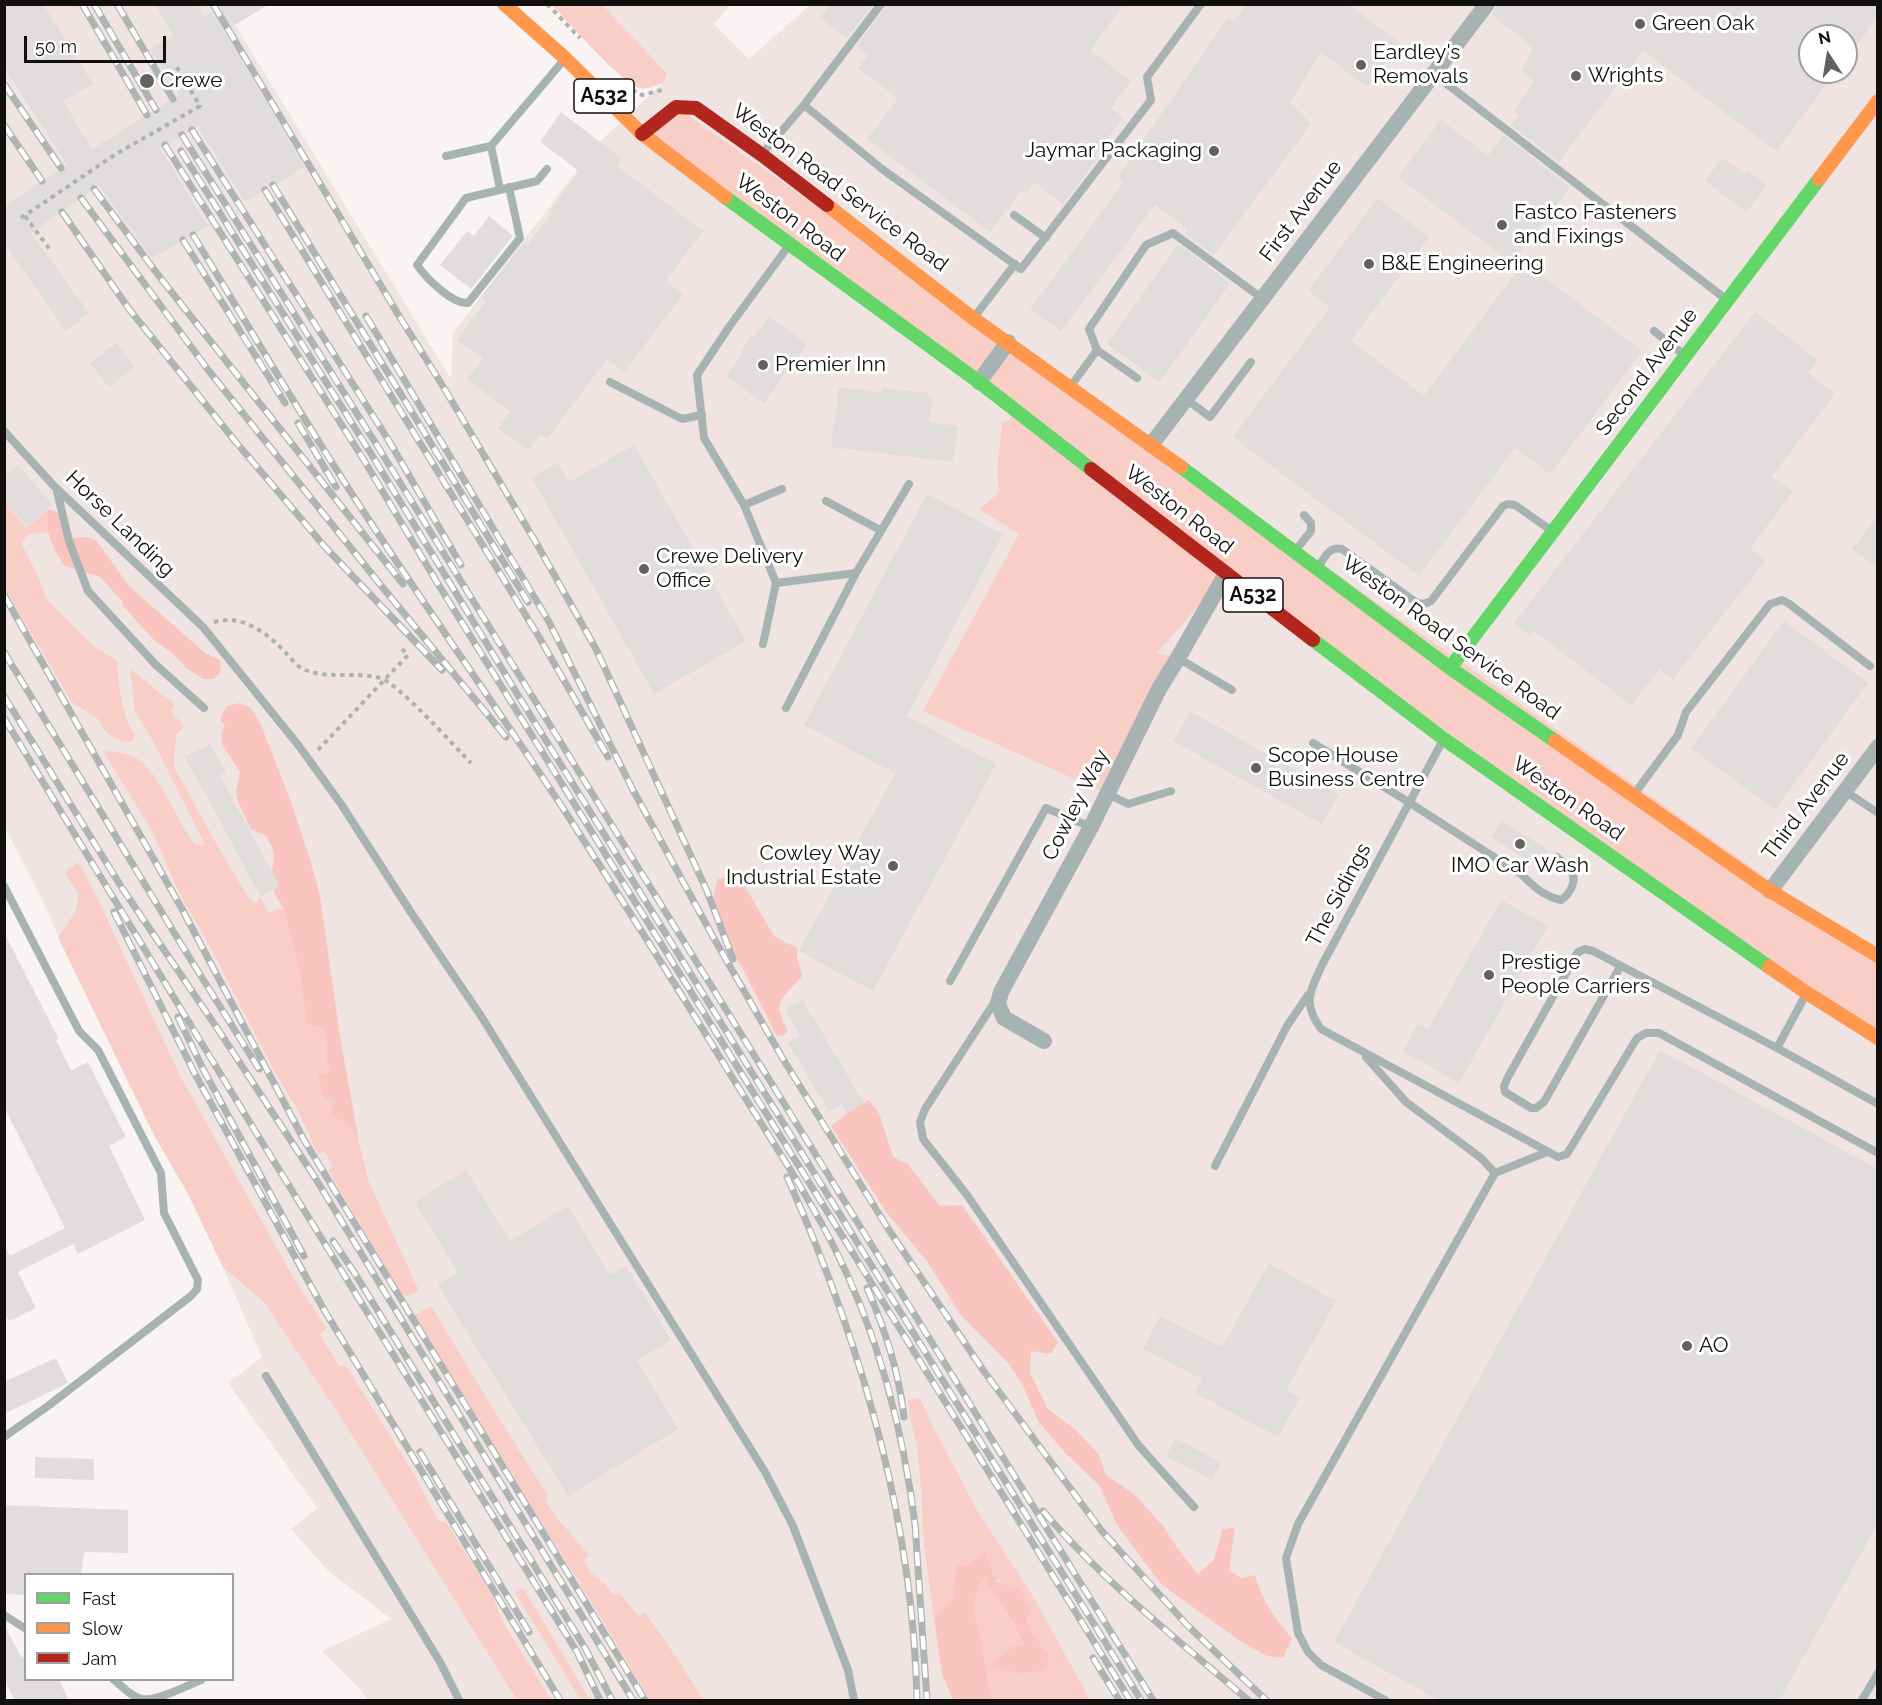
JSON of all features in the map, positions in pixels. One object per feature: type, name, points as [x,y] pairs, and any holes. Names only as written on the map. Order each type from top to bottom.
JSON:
[{"type":"street","name":"Weston Road","points":[[504,4],[565,58],[642,134],[789,245],[979,382],[1226,574],[1444,739],[1806,993],[1878,1038]]},
{"type":"street","name":"Weston Road","points":[[516,4],[534,30]]},
{"type":"street","name":"First Avenue","points":[[1151,445],[1487,4]]},
{"type":"street","name":"Second Avenue","points":[[1450,668],[1878,101]]},
{"type":"street","points":[[642,134],[676,107]]},
{"type":"street","name":"Weston Road Service Road","points":[[676,107],[696,108],[762,155],[974,319],[1151,445],[1450,668],[1770,891],[1878,956]]},
{"type":"street","points":[[979,382],[1008,342]]},
{"type":"street","name":"Cowley Way","points":[[1001,992],[1091,827],[1159,689],[1226,574]]},
{"type":"street","name":"Third Avenue","points":[[1770,891],[1878,747]]},
{"type":"street","points":[[1001,992],[998,1004],[1004,1018],[1044,1041]]},
{"type":"lane","points":[[762,155],[804,105],[881,4]]},
{"type":"lane","points":[[804,105],[882,169],[1021,269],[1151,100],[1147,77],[1201,4]]},
{"type":"lane","points":[[446,156],[491,146],[565,58]]},
{"type":"lane","points":[[1434,74],[1727,301]]},
{"type":"lane","points":[[491,146],[505,188],[520,238],[468,303],[460,304],[426,278],[417,266],[466,198],[505,188],[537,181],[547,170]]},
{"type":"lane","points":[[1014,215],[1046,238]]},
{"type":"lane","points":[[1137,378],[1097,350],[1089,329],[1146,245],[1173,233],[1263,298]]},
{"type":"lane","points":[[763,644],[776,583],[744,505],[704,438],[697,375],[789,245]]},
{"type":"lane","points":[[974,319],[1015,264]]},
{"type":"lane","points":[[1654,331],[1686,356]]},
{"type":"lane","points":[[1070,387],[1097,350]]},
{"type":"lane","points":[[1186,399],[1210,417],[1251,362]]},
{"type":"lane","points":[[610,382],[682,419],[702,415]]},
{"type":"lane","name":"Horse Landing","points":[[4,431],[54,486],[203,627],[309,760],[341,804],[412,915],[481,1016],[765,1472],[793,1526],[848,1670],[854,1701]]},
{"type":"lane","points":[[786,708],[856,573],[909,484]]},
{"type":"lane","points":[[54,486],[59,495],[69,541],[88,591],[156,665],[204,708]]},
{"type":"lane","points":[[744,505],[782,489]]},
{"type":"lane","points":[[826,501],[880,530]]},
{"type":"lane","points":[[1317,569],[1331,549],[1335,547],[1342,549],[1417,603],[1424,604],[1431,601],[1503,506],[1515,505],[1553,531]]},
{"type":"lane","points":[[1294,552],[1311,531],[1311,523],[1304,515]]},
{"type":"lane","points":[[776,583],[856,573]]},
{"type":"lane","points":[[1633,796],[1678,735],[1686,712],[1770,604],[1782,600],[1788,603],[1870,666]]},
{"type":"lane","points":[[1178,658],[1232,690]]},
{"type":"lane","name":"The Sidings","points":[[1215,1166],[1287,1026],[1308,995],[1322,964],[1444,739]]},
{"type":"lane","points":[[1313,743],[1522,875],[1534,887],[1561,900],[1567,896],[1574,878],[1572,872],[1557,857]]},
{"type":"lane","points":[[1108,794],[1128,804],[1171,791]]},
{"type":"lane","points":[[1845,791],[1878,813]]},
{"type":"lane","points":[[950,981],[1046,808],[1091,827]]},
{"type":"lane","points":[[4,886],[79,1031],[98,1050],[160,1173],[164,1213],[198,1280],[197,1289],[190,1296],[48,1406],[4,1437]]},
{"type":"lane","points":[[1620,967],[1544,1102],[1536,1108],[1531,1108],[1505,1092],[1504,1086],[1508,1077],[1578,952],[1585,949],[1593,951],[1878,1104]]},
{"type":"lane","points":[[1001,992],[925,1109],[920,1122],[923,1139],[968,1195],[1139,1446],[1194,1507]]},
{"type":"lane","points":[[1776,1048],[1806,993]]},
{"type":"lane","points":[[1308,995],[1313,1018],[1321,1029],[1558,1157],[1567,1154],[1638,1038],[1646,1033],[1659,1033],[1878,1153]]},
{"type":"lane","points":[[1361,1052],[1406,1102],[1481,1158],[1495,1173]]},
{"type":"lane","points":[[1385,1701],[1321,1665],[1308,1652],[1298,1633],[1286,1558],[1298,1524],[1495,1173],[1547,1152]]},
{"type":"lane","points":[[266,1376],[428,1643],[459,1701]]},
{"type":"lane","points":[[4,1615],[24,1628]]},
{"type":"lane","points":[[1862,1701],[1878,1673]]},
{"type":"lane","points":[[115,1681],[134,1696],[142,1699],[160,1696],[198,1681]]},
{"type":"path","points":[[547,4],[580,39]]},
{"type":"path","points":[[51,251],[23,217],[116,154],[200,106],[176,66]]},
{"type":"path","points":[[631,90],[642,95],[666,89],[676,107]]},
{"type":"path","points":[[203,627],[220,620],[252,625],[276,643],[300,668],[313,672],[362,674],[385,680],[400,691],[471,764]]},
{"type":"path","points":[[309,760],[408,655],[399,646]]},
{"type":"shaded area","points":[[811,4],[1877,5],[1877,1700],[368,1700],[322,1651],[391,1619],[327,1570],[291,1529],[317,1508],[228,1383],[262,1357],[188,1194],[154,1135],[75,973],[40,895],[5,828],[4,5],[223,5],[451,379],[453,333],[597,144],[663,83],[667,75],[603,5],[731,5],[714,24],[749,59]]},
{"type":"shaded area","points":[[552,5],[603,5],[667,74],[663,83],[649,88],[640,88],[631,83],[595,51]]},
{"type":"shaded area","points":[[676,107],[1877,956],[1877,1038],[1226,574],[1157,653],[1178,658],[1108,794],[923,711],[1019,534],[979,509],[999,493],[997,469],[1002,424],[1018,413],[642,134]]},
{"type":"shaded area","points":[[4,501],[26,528],[48,509],[57,522],[49,533],[28,534],[21,543],[47,600],[92,645],[117,661],[124,709],[135,735],[132,742],[123,742],[107,733],[97,718],[72,702],[5,589]]},
{"type":"shaded area","points":[[48,509],[61,513],[69,538],[86,537],[96,540],[129,586],[205,653],[220,660],[221,671],[214,679],[203,679],[155,641],[100,577],[65,566],[51,539],[47,524]]},
{"type":"shaded area","points":[[130,669],[174,704],[171,712],[184,726],[176,735],[174,767],[249,899],[257,904],[260,897],[269,913],[283,908],[298,962],[307,1025],[323,1028],[327,1044],[326,1060],[331,1069],[328,1073],[317,1077],[335,1100],[331,1113],[351,1128],[359,1142],[369,1182],[419,1291],[408,1296],[401,1294],[328,1170],[333,1166],[325,1152],[318,1154],[298,1110],[273,1069],[214,954],[180,894],[152,831],[103,751],[129,755],[145,765],[161,786],[188,835],[195,844],[205,845],[153,741],[135,711]]},
{"type":"shaded area","points":[[240,703],[251,708],[261,725],[290,799],[313,869],[320,896],[340,1036],[359,1142],[351,1128],[330,1113],[335,1101],[325,1098],[317,1076],[328,1073],[331,1069],[326,1060],[327,1044],[323,1028],[307,1025],[298,962],[283,908],[273,890],[272,847],[266,836],[251,829],[238,802],[236,792],[240,772],[222,744],[221,734],[225,725],[220,720],[226,706]]},
{"type":"shaded area","points":[[78,862],[94,891],[181,1078],[293,1277],[326,1328],[320,1335],[339,1366],[347,1367],[415,1476],[438,1521],[446,1522],[492,1595],[504,1624],[551,1700],[517,1700],[347,1427],[265,1303],[223,1267],[188,1194],[154,1135],[58,937],[75,913],[79,895],[65,873]]},
{"type":"shaded area","points":[[728,877],[742,881],[774,936],[797,948],[802,976],[781,1000],[780,1012],[788,1031],[784,1036],[776,1035],[720,929],[713,900],[718,879]]},
{"type":"shaded area","points":[[869,1100],[879,1113],[893,1157],[908,1164],[940,1206],[962,1205],[1058,1342],[1051,1354],[1031,1351],[1030,1373],[1048,1409],[1076,1430],[1099,1455],[1106,1475],[1135,1495],[1164,1527],[1198,1574],[1214,1560],[1222,1530],[1235,1527],[1229,1571],[1241,1578],[1255,1575],[1265,1601],[1292,1639],[1283,1658],[1267,1656],[1240,1641],[1161,1584],[1117,1525],[1099,1485],[1065,1453],[1038,1421],[1022,1384],[1009,1364],[961,1315],[926,1260],[887,1213],[831,1126]]},
{"type":"shaded area","points":[[431,1306],[548,1496],[545,1501],[589,1555],[584,1561],[589,1571],[605,1584],[614,1596],[619,1592],[638,1616],[645,1613],[703,1700],[650,1700],[413,1316]]},
{"type":"shaded area","points":[[920,1398],[978,1512],[1033,1596],[1090,1700],[994,1700],[990,1692],[980,1631],[974,1614],[976,1595],[983,1579],[1006,1612],[1024,1647],[1048,1654],[1033,1635],[1019,1589],[956,1565],[953,1599],[934,1619],[924,1545],[917,1445],[908,1400]]},
{"type":"shaded area","points":[[985,1552],[996,1581],[1019,1589],[1031,1608],[1027,1617],[1033,1635],[1048,1654],[1047,1669],[1019,1673],[993,1664],[1013,1646],[1024,1646],[1006,1611],[983,1579],[976,1595],[974,1614],[980,1631],[990,1692],[994,1700],[953,1700],[942,1674],[934,1619],[953,1599],[956,1565],[967,1566]]},
{"type":"shaded area","points":[[523,1588],[590,1700],[581,1700],[515,1593]]},
{"type":"building","points":[[4,4],[43,4],[93,84],[63,101],[92,149],[179,95],[150,49],[174,35],[155,4],[197,4],[204,17],[225,4],[270,4],[224,31],[305,167],[245,202],[198,127],[160,149],[208,226],[152,258],[99,186],[87,194],[31,233],[89,313],[66,331],[4,243],[4,207],[67,165],[4,67]]},
{"type":"building","points":[[830,4],[873,4],[847,38],[820,18]]},
{"type":"building","points":[[887,4],[1124,4],[1090,50],[1131,81],[1111,108],[1123,117],[1093,159],[1096,161],[1063,204],[1034,182],[1026,194],[1022,190],[990,232],[867,139],[898,98],[858,68],[868,55],[857,46]]},
{"type":"building","name":"Jaymar Packaging","points":[[1247,4],[1348,4],[1400,43],[1367,87],[1321,52],[1290,103],[1311,124],[1214,255],[1185,234],[1188,229],[1155,205],[1061,331],[1030,309],[1124,182],[1118,177],[1228,17],[1234,21]]},
{"type":"building","points":[[1497,4],[1878,4],[1878,17],[1858,43],[1858,24],[1798,24],[1798,84],[1827,84],[1776,151],[1643,51],[1559,162],[1511,125],[1519,115],[1514,111],[1534,80],[1521,71],[1533,47],[1492,15]]},
{"type":"building","points":[[561,112],[622,159],[617,166],[703,231],[666,281],[683,294],[624,372],[607,359],[547,439],[541,434],[529,450],[498,428],[510,412],[467,379],[483,358],[457,340],[486,301],[481,297],[524,243],[527,246],[579,171],[540,142]]},
{"type":"building","name":"Fastco Fasteners and Fixings","points":[[1441,120],[1488,156],[1503,135],[1570,187],[1512,263],[1398,177]]},
{"type":"building","points":[[1722,158],[1745,174],[1747,171],[1767,185],[1747,212],[1705,181]]},
{"type":"building","points":[[1378,198],[1429,237],[1351,341],[1424,396],[1524,262],[1642,351],[1550,474],[1515,448],[1419,576],[1233,437],[1330,307],[1308,291]]},
{"type":"building","points":[[489,216],[513,236],[471,289],[440,265],[467,231],[474,236]]},
{"type":"building","points":[[1178,244],[1230,283],[1160,382],[1107,344]]},
{"type":"building","points":[[1755,312],[1818,360],[1808,373],[1835,394],[1772,476],[1793,492],[1750,548],[1766,560],[1673,679],[1660,669],[1631,705],[1534,631],[1530,636],[1514,623]]},
{"type":"building","name":"Premier Inn","points":[[769,316],[807,344],[764,403],[726,376],[742,354],[740,352]]},
{"type":"building","points":[[116,343],[135,367],[109,387],[90,363]]},
{"type":"building","points":[[839,387],[881,393],[882,388],[926,392],[933,400],[929,422],[958,426],[953,462],[831,447]]},
{"type":"building","name":"Crewe Delivery Office","points":[[634,445],[746,641],[654,694],[532,478],[558,463],[569,482]]},
{"type":"building","points":[[18,465],[52,504],[27,526],[4,501],[4,476]]},
{"type":"building","points":[[927,494],[1003,534],[907,716],[996,764],[873,991],[799,951],[895,773],[804,725]]},
{"type":"building","points":[[1878,516],[1878,568],[1852,549]]},
{"type":"building","points":[[1784,621],[1868,683],[1775,810],[1691,748]]},
{"type":"building","name":"Scope House Business Centre","points":[[1190,711],[1339,795],[1322,824],[1173,741]]},
{"type":"building","points":[[210,744],[226,772],[220,776],[280,886],[261,897],[185,757]]},
{"type":"building","name":"IMO Car Wash","points":[[1502,821],[1548,850],[1538,867],[1491,837]]},
{"type":"building","name":"Prestige People Carriers","points":[[1501,900],[1548,926],[1459,1083],[1402,1051],[1418,1024],[1428,1029]]},
{"type":"building","points":[[4,932],[58,1038],[56,1040],[71,1071],[88,1062],[126,1137],[109,1146],[145,1220],[78,1254],[73,1244],[18,1272],[36,1308],[9,1321],[4,1313],[4,1245],[10,1256],[65,1228],[4,1107]]},
{"type":"building","points":[[802,999],[864,1103],[847,1113],[841,1104],[829,1111],[788,1043],[800,1036],[785,1010]]},
{"type":"building","name":"AO","points":[[1660,1050],[1878,1169],[1878,1523],[1779,1701],[1440,1701],[1334,1642]]},
{"type":"building","points":[[466,1170],[510,1241],[568,1206],[610,1275],[626,1266],[671,1340],[637,1361],[678,1429],[568,1496],[438,1285],[458,1273],[415,1202]]},
{"type":"building","points":[[1269,1263],[1336,1301],[1286,1390],[1300,1397],[1278,1437],[1195,1393],[1202,1379],[1143,1349],[1160,1316],[1222,1347]]},
{"type":"building","points":[[56,1358],[68,1383],[4,1414],[4,1382]]},
{"type":"building","points":[[1176,1438],[1221,1463],[1212,1480],[1166,1456]]},
{"type":"building","points":[[35,1457],[94,1459],[94,1480],[35,1478]]},
{"type":"building","points":[[4,1505],[128,1510],[128,1553],[84,1552],[81,1573],[24,1573],[24,1595],[4,1594]]},
{"type":"building","points":[[4,1624],[21,1657],[24,1656],[24,1681],[59,1681],[69,1701],[15,1701],[4,1679]]},
{"type":"railway","points":[[82,4],[147,115]]},
{"type":"railway","points":[[94,4],[156,110]]},
{"type":"railway","points":[[117,4],[173,99]]},
{"type":"railway","points":[[213,4],[538,546],[596,649],[707,891],[733,959]]},
{"type":"railway","points":[[4,84],[61,168]]},
{"type":"railway","points":[[4,125],[42,181]]},
{"type":"railway","points":[[192,130],[389,441],[461,565]]},
{"type":"railway","points":[[182,135],[378,447],[1153,1700]]},
{"type":"railway","points":[[165,145],[362,457],[438,584],[1130,1700]]},
{"type":"railway","points":[[181,151],[370,452],[532,718],[1141,1700]]},
{"type":"railway","points":[[273,185],[528,602]]},
{"type":"railway","points":[[94,189],[162,280],[403,584]]},
{"type":"railway","points":[[265,190],[539,637],[608,757]]},
{"type":"railway","points":[[81,198],[209,371],[506,737]]},
{"type":"railway","points":[[62,212],[129,309],[235,441],[325,547],[442,670]]},
{"type":"railway","points":[[193,235],[354,497],[610,881],[821,1223],[849,1279],[876,1349],[897,1421],[916,1532]]},
{"type":"railway","points":[[183,240],[285,403]]},
{"type":"railway","points":[[366,316],[548,620],[632,788],[712,935],[783,1059],[887,1227],[983,1370],[1101,1530],[1187,1625],[1266,1700]]},
{"type":"railway","points":[[298,423],[336,487]]},
{"type":"railway","points":[[4,595],[182,909],[304,1140],[645,1700]]},
{"type":"railway","points":[[4,652],[259,1069]]},
{"type":"railway","points":[[4,696],[122,888],[314,1176],[633,1700]]},
{"type":"railway","points":[[4,718],[249,1121],[577,1652],[600,1700]]},
{"type":"railway","points":[[114,912],[195,1074],[323,1308],[560,1700]]},
{"type":"railway","points":[[178,1017],[203,1069],[304,1256]]},
{"type":"railway","points":[[787,1177],[838,1303],[860,1367],[878,1432],[894,1498],[905,1565],[913,1632],[917,1700]]},
{"type":"railway","points":[[333,1241],[585,1648],[612,1700]]},
{"type":"railway","points":[[867,1288],[890,1351],[899,1384],[904,1417]]},
{"type":"railway","points":[[420,1452],[529,1632]]},
{"type":"railway","points":[[1043,1511],[1116,1586],[1248,1700]]},
{"type":"railway","points":[[915,1524],[927,1700]]},
{"type":"railway","points":[[1093,1658],[1119,1700]]},
{"type":"traffic: fast","points":[[1450,668],[1819,179]]},
{"type":"traffic: fast","points":[[725,197],[979,382],[1091,469]]},
{"type":"traffic: fast","points":[[1181,467],[1450,668],[1555,741]]},
{"type":"traffic: fast","points":[[1313,640],[1444,739],[1769,967]]},
{"type":"traffic: slow","points":[[504,4],[565,58],[642,134],[725,197]]},
{"type":"traffic: slow","points":[[1819,179],[1878,101]]},
{"type":"traffic: slow","points":[[827,205],[974,319],[1181,467]]},
{"type":"traffic: slow","points":[[1555,741],[1770,891],[1878,956]]},
{"type":"traffic: slow","points":[[1769,967],[1878,1038]]},
{"type":"traffic: jam","points":[[642,134],[676,107],[696,108],[827,205]]},
{"type":"traffic: jam","points":[[1091,469],[1313,640]]},
{"type":"place","name":"Green Oak","points":[[1640,24]]},
{"type":"place","name":"Eardley's Removals","points":[[1361,65]]},
{"type":"place","name":"Wrights","points":[[1576,76]]},
{"type":"place","name":"Crewe","points":[[147,81]]},
{"type":"place","name":"Jaymar Packaging","points":[[1214,151]]},
{"type":"place","name":"Fastco Fasteners and Fixings","points":[[1502,225]]},
{"type":"place","name":"B&E Engineering","points":[[1369,264]]},
{"type":"place","name":"Premier Inn","points":[[763,365]]},
{"type":"place","name":"Crewe Delivery Office","points":[[644,569]]},
{"type":"place","name":"Scope House Business Centre","points":[[1256,768]]},
{"type":"place","name":"IMO Car Wash","points":[[1520,844]]},
{"type":"place","name":"Cowley Way Industrial Estate","points":[[893,866]]},
{"type":"place","name":"Prestige People Carriers","points":[[1489,975]]},
{"type":"place","name":"AO","points":[[1687,1346]]}]
